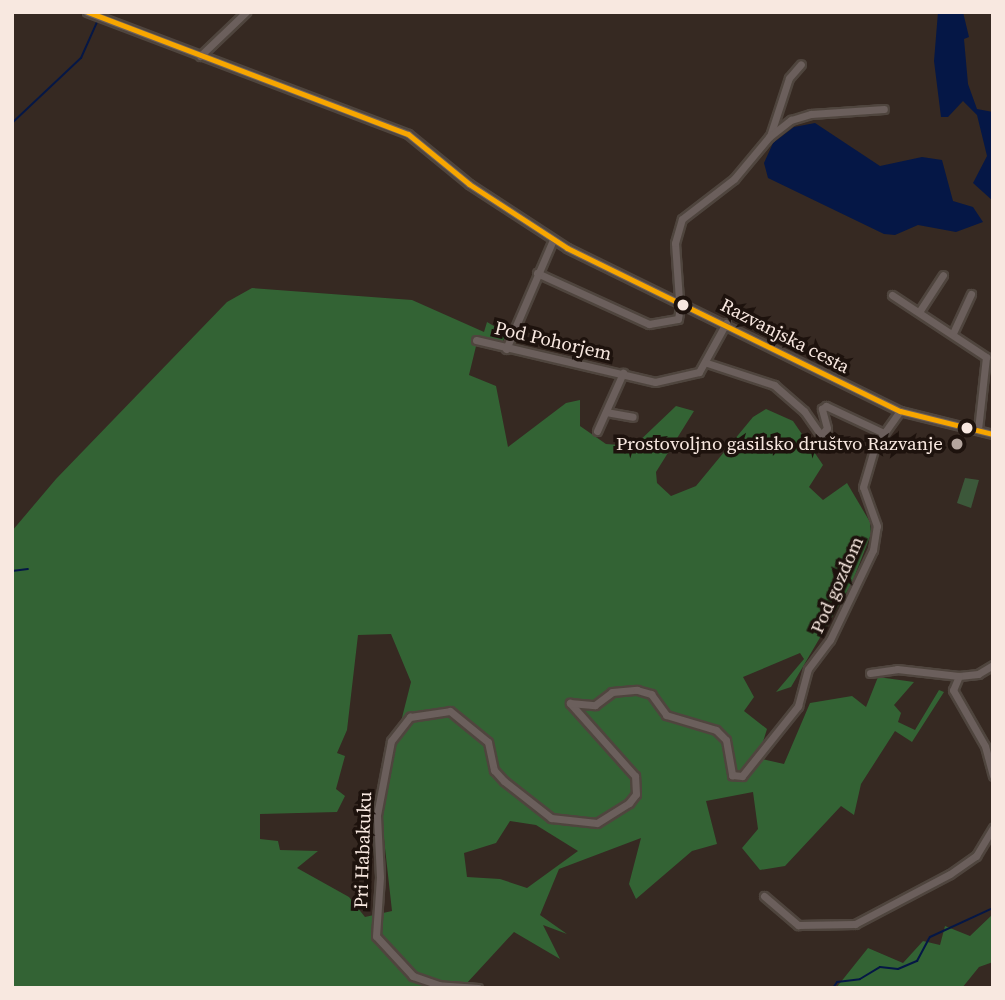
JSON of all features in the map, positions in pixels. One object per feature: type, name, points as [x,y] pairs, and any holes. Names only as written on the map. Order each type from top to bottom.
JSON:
[{"type":"street","points":[[200,56],[246,12]]},
{"type":"street","name":"Razvanjska cesta","points":[[94,15],[408,134],[468,184],[553,240],[900,411],[993,434]]},
{"type":"street","points":[[769,137],[789,78],[801,64]]},
{"type":"street","points":[[537,273],[649,324],[678,319],[680,301],[675,243],[682,219],[734,179],[769,137],[791,120],[811,114],[884,109]]},
{"type":"street","points":[[506,349],[553,240]]},
{"type":"street","points":[[919,312],[943,275]]},
{"type":"street","points":[[953,333],[971,294]]},
{"type":"street","points":[[892,295],[986,357],[978,429]]},
{"type":"street","points":[[726,323],[708,363],[767,381],[804,411],[821,435],[827,428],[822,408],[825,406],[884,433]]},
{"type":"street","name":"Pod Pohorjem","points":[[476,340],[506,349],[623,373],[655,383],[677,381],[699,372],[708,363]]},
{"type":"street","name":"Pod Pohorjem","points":[[597,432],[623,373]]},
{"type":"street","points":[[606,411],[633,417]]},
{"type":"street","name":"Pod gozdom","points":[[551,818],[597,823],[617,814],[636,794],[635,776],[626,761],[572,710],[570,703],[577,701],[595,705],[612,692],[637,690],[651,694],[666,715],[716,730],[726,740],[732,775],[742,776],[798,706],[808,669],[830,640],[873,551],[877,526],[863,487],[884,433],[900,411]]},
{"type":"street","points":[[870,673],[897,669],[959,676],[978,674],[993,665]]},
{"type":"street","points":[[959,676],[953,690],[985,746],[993,776]]},
{"type":"street","name":"Pri Habakuku","points":[[478,988],[439,985],[413,976],[376,936],[380,877],[377,815],[391,741],[410,718],[438,710],[460,716],[488,742],[495,770],[551,818]]},
{"type":"street","points":[[764,896],[798,925],[855,923],[950,874],[976,856],[993,828]]},
{"type":"green space","points":[[252,288],[412,300],[484,332],[487,322],[506,333],[502,344],[478,338],[469,375],[496,386],[508,447],[566,403],[580,400],[580,426],[606,444],[634,446],[676,406],[694,411],[656,472],[657,483],[671,496],[696,486],[753,417],[766,409],[793,421],[823,465],[809,487],[823,500],[847,483],[870,522],[871,534],[852,583],[791,687],[776,692],[804,659],[800,653],[743,677],[754,697],[744,711],[767,729],[758,758],[784,764],[810,703],[852,696],[866,707],[878,677],[914,682],[894,705],[901,713],[898,722],[915,730],[939,690],[944,692],[912,742],[895,731],[861,784],[854,815],[841,806],[785,866],[760,870],[742,848],[758,829],[753,792],[706,801],[717,844],[692,851],[636,899],[629,884],[641,838],[559,869],[540,915],[567,934],[543,925],[560,959],[514,932],[466,984],[476,988],[12,988],[12,531],[56,479],[227,302]],"holes":[[[391,634],[411,682],[388,773],[382,821],[392,911],[365,917],[349,897],[297,868],[318,851],[280,850],[278,841],[260,839],[260,814],[337,812],[345,796],[336,789],[345,756],[337,753],[347,730],[358,635]],[[510,821],[536,825],[578,851],[527,888],[500,879],[467,877],[464,853],[496,843]]]},
{"type":"green space","points":[[965,478],[979,480],[971,508],[957,503]]},
{"type":"green space","points":[[993,914],[993,962],[979,967],[962,988],[836,988],[868,948],[903,963],[923,941],[940,945],[945,926],[970,936]]},
{"type":"water","points":[[938,12],[963,12],[969,37],[964,39],[968,84],[977,109],[993,112],[993,201],[973,183],[987,156],[977,115],[963,101],[948,117],[941,117],[934,61]]},
{"type":"water","points":[[815,123],[880,166],[922,157],[942,160],[953,201],[973,207],[983,222],[956,232],[918,225],[895,235],[884,234],[768,178],[764,163],[773,143],[794,127]]},
{"type":"waterway","points":[[12,123],[81,58],[97,22]]},
{"type":"waterway","points":[[12,571],[28,569]]},
{"type":"waterway","points":[[12,687],[13,694]]},
{"type":"waterway","points":[[833,988],[837,982],[860,979],[880,967],[898,969],[917,961],[930,937],[993,908]]},
{"type":"transit line","points":[[88,12],[408,134],[469,184],[567,248],[900,411],[993,434]]},
{"type":"place","name":"Prostovoljno gasilsko društvo Razvanje","points":[[957,444]]}]
